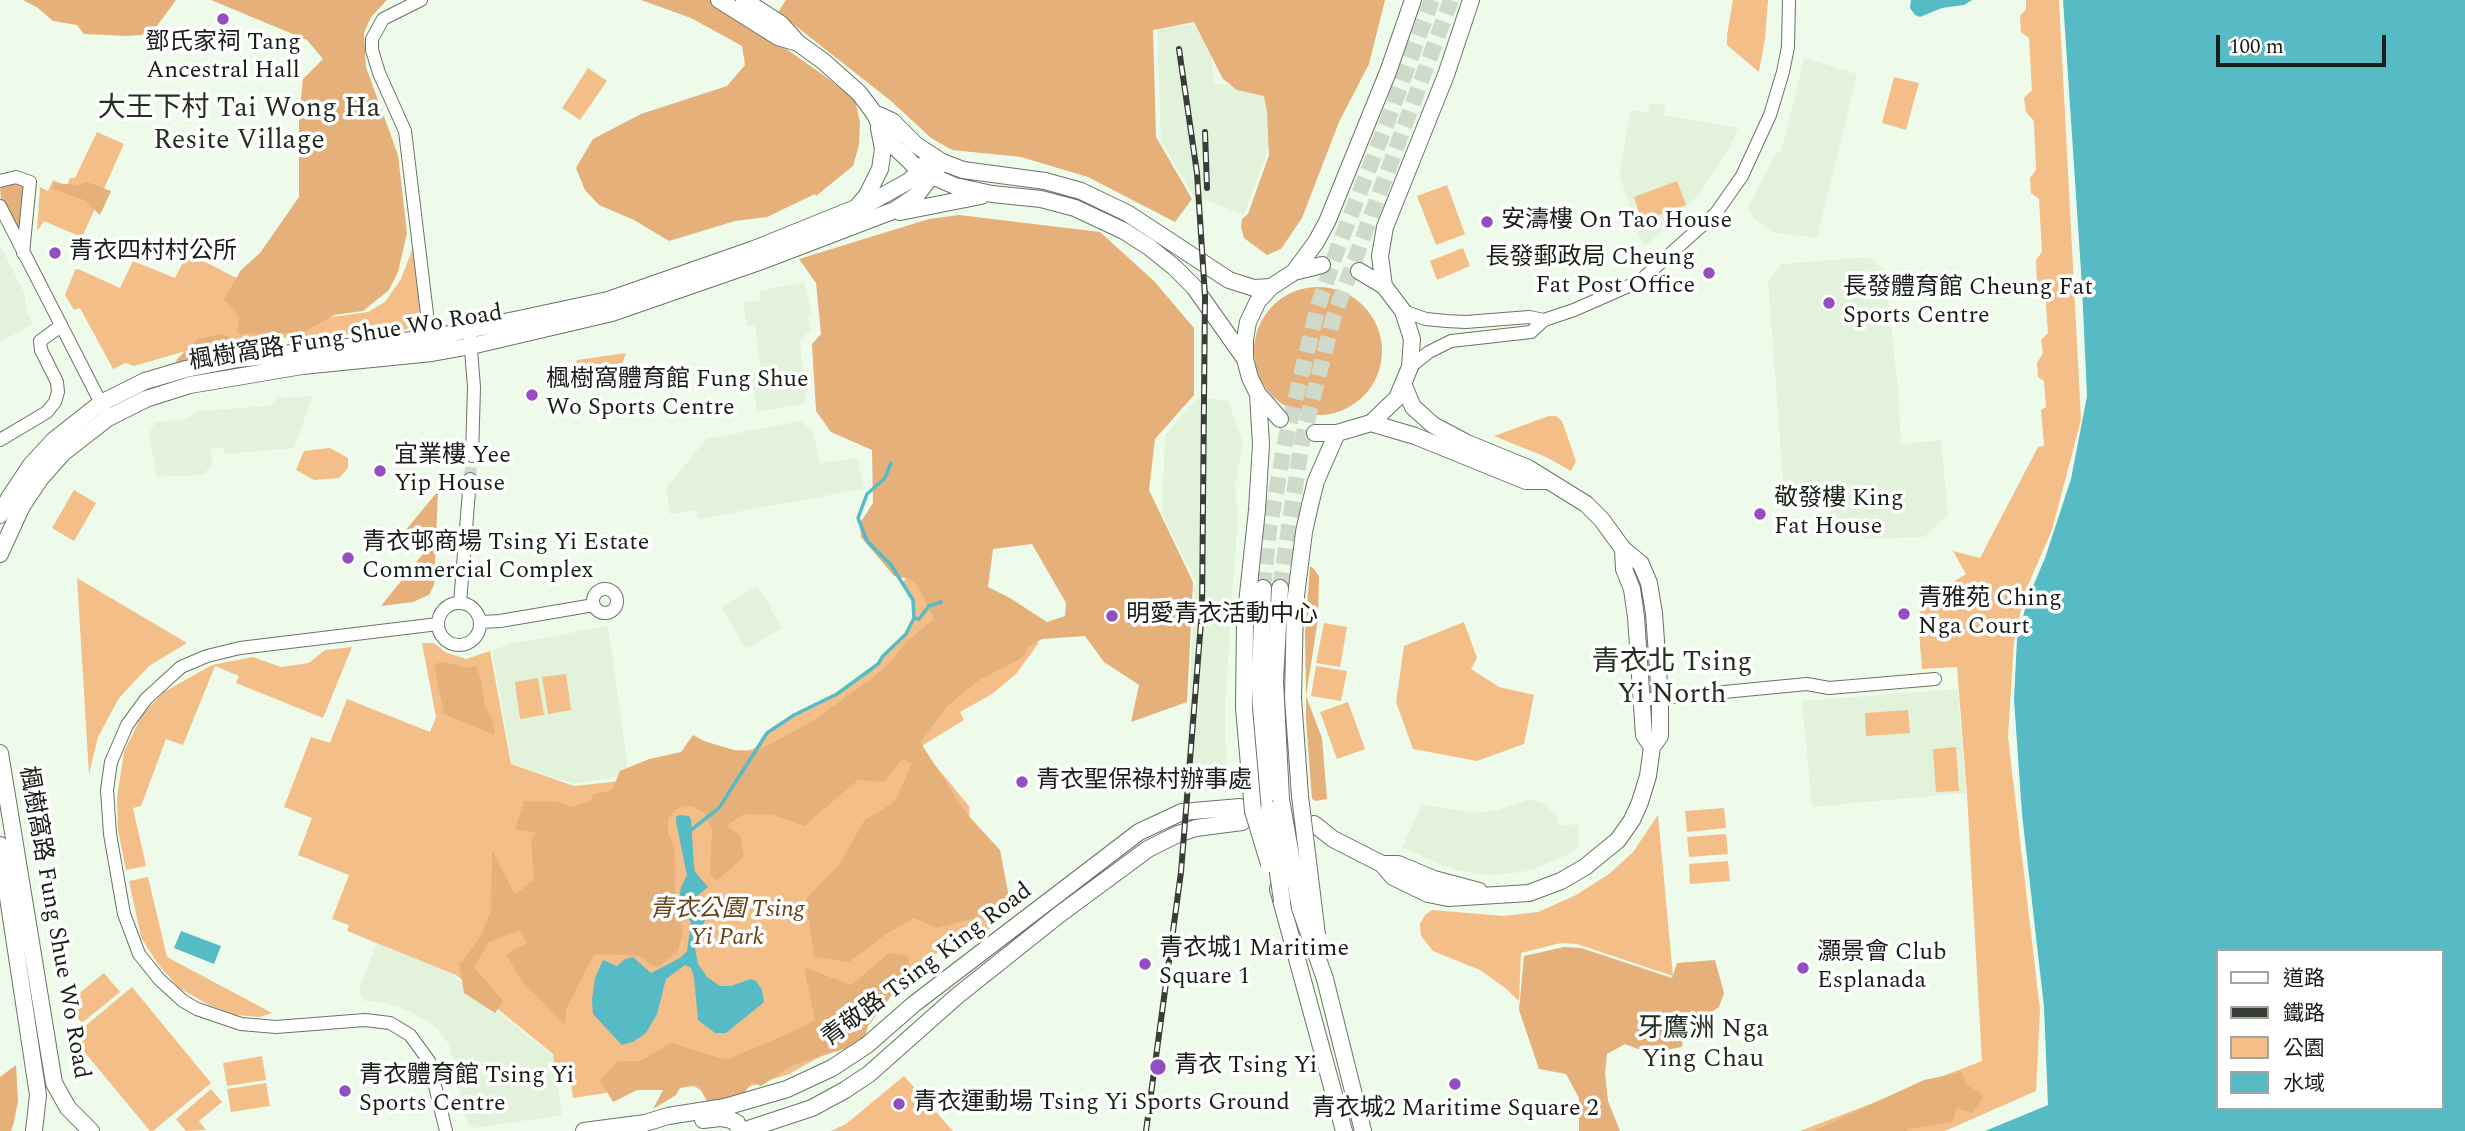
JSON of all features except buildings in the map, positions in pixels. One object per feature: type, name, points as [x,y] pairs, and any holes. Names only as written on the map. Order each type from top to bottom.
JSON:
[{"type":"main road","points":[[719,0],[778,37],[798,43]]},
{"type":"main road","points":[[744,0],[781,24],[798,43],[859,93],[883,131],[907,161],[926,174],[955,186],[992,194],[1041,199],[1075,208],[1107,221],[1149,247],[1194,286],[1245,359]]},
{"type":"main road","points":[[1280,419],[1252,385],[1245,359],[1248,323],[1258,301],[1293,272],[1317,242],[1388,72],[1413,0]]},
{"type":"main road","points":[[1384,286],[1380,256],[1385,227],[1446,75],[1471,0]]},
{"type":"main road","points":[[874,113],[892,121],[916,145],[936,159],[962,170],[1045,181],[1081,191],[1127,213],[1229,280],[1254,288],[1272,287]]},
{"type":"main road","points":[[855,208],[876,180],[881,162],[881,135],[874,113]]},
{"type":"main road","name":"楓樹窩路 Fung Shue Wo Road","points":[[0,515],[38,457],[54,440],[145,381],[186,369],[238,359],[431,346],[612,313],[873,218],[908,202],[936,159]]},
{"type":"main road","name":"楓樹窩路 Fung Shue Wo Road","points":[[470,338],[608,300],[754,249],[855,208],[926,174]]},
{"type":"main road","points":[[873,218],[992,194]]},
{"type":"main road","points":[[1293,272],[1322,265]]},
{"type":"main road","points":[[1315,433],[1337,433],[1371,423],[1391,404],[1404,386],[1410,367],[1412,339],[1403,311],[1384,286],[1359,271]]},
{"type":"main road","points":[[1312,830],[1382,864],[1394,877],[1428,894],[1448,898],[1529,894],[1561,881],[1585,867],[1618,839],[1632,820],[1640,802],[1648,776],[1652,747],[1660,736],[1654,613],[1649,583],[1641,564],[1623,549],[1602,520],[1586,504],[1528,468],[1467,443],[1433,425],[1413,407],[1404,386]]},
{"type":"main road","points":[[1258,394],[1261,445],[1244,633],[1246,749],[1253,811],[1282,901],[1345,1131]]},
{"type":"main road","name":"楓樹窩路 Fung Shue Wo Road","points":[[0,554],[22,506],[40,479],[104,410]]},
{"type":"main road","points":[[1371,423],[1416,436],[1526,481],[1547,481]]},
{"type":"main road","points":[[1337,433],[1316,481],[1304,531],[1294,634],[1294,726],[1305,849],[1325,979],[1363,1131]]},
{"type":"main road","points":[[1623,549],[1636,617],[1644,735],[1652,747]]},
{"type":"main road","points":[[1263,588],[1260,670],[1262,741],[1267,801],[1282,901]]},
{"type":"main road","points":[[1280,588],[1275,681],[1280,799],[1300,908],[1325,979]]},
{"type":"main road","name":"楓樹窩路 Fung Shue Wo Road","points":[[0,753],[51,1072],[63,1101],[91,1131]]},
{"type":"main road","name":"青敬路 Tsing King Road","points":[[583,1131],[654,1122],[668,1116],[725,1107],[787,1089],[832,1068],[877,1037],[937,1004],[1148,849],[1178,834],[1241,814],[1193,810],[1172,816],[1139,832],[937,1004],[869,1073],[812,1108],[740,1131]]},
{"type":"main road","name":"楓樹窩路 Fung Shue Wo Road","points":[[0,845],[38,1094],[34,1131]]},
{"type":"main road","points":[[1093,869],[1124,867]]},
{"type":"main road","points":[[654,1122],[668,1125],[720,1118],[737,1123],[740,1131]]},
{"type":"street","points":[[421,0],[383,19],[372,39],[372,50],[379,73],[405,131],[431,346]]},
{"type":"street","points":[[1410,367],[1429,352],[1451,341],[1531,332],[1544,320],[1640,281],[1716,214],[1742,176],[1770,115],[1788,47],[1789,0]]},
{"type":"street","points":[[0,181],[16,177],[30,182],[23,253]]},
{"type":"street","points":[[0,206],[104,410]]},
{"type":"street","points":[[1403,311],[1426,319],[1446,321],[1528,317],[1544,320]]},
{"type":"street","points":[[0,440],[47,412],[55,402],[57,382],[41,350],[40,341],[61,326]]},
{"type":"street","points":[[470,338],[474,387],[472,456]]},
{"type":"street","points":[[460,603],[470,479]]},
{"type":"street","points":[[453,603],[460,603],[476,610],[481,622],[478,635],[473,641],[462,646],[450,644],[445,640],[438,624],[442,611],[453,603]]},
{"type":"street","points":[[481,622],[594,605]]},
{"type":"street","points":[[438,624],[240,648],[207,656],[181,667],[146,699],[127,725],[111,762],[107,790],[110,834],[124,914],[139,954],[159,979],[183,1001],[197,1009],[211,1016],[241,1024],[276,1027],[365,1020],[390,1023],[411,1035],[429,1060],[446,1131]]},
{"type":"street","points":[[1642,700],[1807,684],[1829,688],[1935,679]]},
{"type":"shaded area","points":[[23,0],[176,0],[151,34],[127,36],[84,34],[77,25],[53,21]]},
{"type":"shaded area","points":[[211,0],[387,0],[371,17],[364,33],[366,67],[398,155],[407,233],[398,272],[389,290],[363,311],[334,315],[302,333],[238,334],[239,316],[224,299],[241,270],[260,253],[299,197],[299,115],[303,79],[323,59],[307,40]]},
{"type":"shaded area","points":[[641,0],[712,0],[741,17],[826,77],[855,100],[860,122],[859,145],[853,166],[816,196],[815,194],[767,217],[735,221],[669,241],[634,220],[599,205],[585,190],[576,168],[593,139],[641,114],[727,86],[745,65],[742,46],[691,18]]},
{"type":"shaded area","points":[[786,0],[1385,0],[1369,64],[1339,122],[1302,218],[1281,249],[1267,255],[1244,238],[1241,227],[1269,155],[1264,96],[1237,90],[1223,79],[1194,22],[1153,30],[1156,137],[1192,199],[1175,222],[1088,177],[1021,157],[952,150],[931,138],[891,101],[778,12]]},
{"type":"shaded area","points":[[1208,24],[1214,83],[1269,89],[1269,148],[1244,215],[1193,195],[1161,141],[1157,27]]},
{"type":"shaded area","points":[[1804,58],[1857,74],[1817,238],[1774,233],[1754,219],[1748,207],[1777,152],[1781,152]]},
{"type":"shaded area","points":[[1650,103],[1665,105],[1664,115],[1738,128],[1728,151],[1699,194],[1663,231],[1643,247],[1619,174],[1631,110],[1648,113]]},
{"type":"shaded area","points":[[16,181],[23,184],[24,189],[21,229],[14,225],[1,199],[0,189],[6,183]]},
{"type":"shaded area","points":[[87,182],[111,191],[100,215],[84,200],[53,189],[54,183],[78,185]]},
{"type":"shaded area","points":[[959,215],[1100,232],[1154,281],[1194,328],[1194,395],[1155,439],[1149,490],[1193,582],[1187,702],[1131,722],[1139,685],[1104,662],[1085,636],[1042,639],[1029,646],[1022,658],[981,679],[947,706],[920,742],[966,813],[1000,850],[1012,913],[976,918],[937,928],[914,918],[886,934],[849,962],[814,957],[806,899],[840,864],[864,821],[895,801],[912,763],[902,759],[884,782],[858,780],[804,826],[773,815],[744,814],[726,826],[740,835],[744,857],[716,881],[710,873],[712,830],[704,813],[692,806],[676,809],[668,819],[668,833],[675,851],[675,892],[683,933],[678,951],[659,966],[651,965],[640,956],[594,954],[566,1010],[565,1025],[521,980],[506,954],[527,943],[520,930],[489,942],[474,967],[503,1001],[495,1013],[464,993],[459,963],[481,935],[491,911],[492,850],[515,895],[534,879],[531,842],[536,832],[515,830],[524,801],[557,802],[572,807],[590,801],[594,794],[612,790],[620,771],[649,759],[681,752],[693,735],[734,750],[757,751],[808,724],[874,677],[906,642],[934,619],[918,586],[910,579],[894,576],[861,537],[860,523],[873,503],[872,450],[831,432],[816,411],[812,344],[821,334],[816,283],[799,259],[929,219]],"holes":[[[1032,544],[1066,603],[1065,616],[1047,622],[988,587],[993,549]]]},
{"type":"shaded area","points":[[0,244],[25,294],[26,310],[33,324],[0,342]]},
{"type":"shaded area","points":[[1869,257],[1885,270],[1901,444],[1941,440],[1948,515],[1924,537],[1865,539],[1814,501],[1795,503],[1784,494],[1768,281],[1782,264]]},
{"type":"shaded area","points":[[804,282],[812,314],[807,315],[810,330],[800,342],[806,403],[757,412],[752,378],[762,376],[755,325],[747,327],[743,303],[760,300],[759,291]]},
{"type":"shaded area","points":[[1318,287],[1342,292],[1363,306],[1377,327],[1382,351],[1377,375],[1363,396],[1342,410],[1318,415],[1294,410],[1273,396],[1259,375],[1254,351],[1259,327],[1273,306],[1294,292]]},
{"type":"shaded area","points":[[222,334],[236,339],[240,345],[228,347],[212,360],[175,369],[177,359],[198,339]]},
{"type":"shaded area","points":[[313,396],[294,448],[224,454],[223,448],[211,448],[212,462],[204,475],[157,477],[149,433],[155,423],[189,418],[196,411],[270,406],[278,398]]},
{"type":"shaded area","points":[[1197,398],[1228,400],[1243,443],[1235,486],[1238,514],[1225,706],[1229,789],[1185,792],[1195,581],[1162,513],[1165,435]]},
{"type":"shaded area","points":[[800,421],[813,432],[820,463],[857,458],[864,489],[698,519],[696,510],[670,514],[666,488],[706,439]]},
{"type":"shaded area","points":[[438,491],[434,585],[429,595],[413,602],[381,606],[426,550],[405,531]]},
{"type":"shaded area","points":[[1312,567],[1319,576],[1318,619],[1306,696],[1305,632]]},
{"type":"shaded area","points":[[758,586],[782,628],[746,649],[721,607]]},
{"type":"shaded area","points":[[608,626],[629,775],[574,784],[512,764],[492,651],[509,644]]},
{"type":"shaded area","points":[[444,662],[468,668],[476,666],[495,735],[444,714],[434,664]]},
{"type":"shaded area","points":[[1958,689],[1966,793],[1812,807],[1802,701]]},
{"type":"shaded area","points":[[1306,696],[1322,738],[1327,799],[1316,801],[1312,799]]},
{"type":"shaded area","points":[[1529,799],[1542,803],[1557,815],[1559,826],[1578,824],[1579,846],[1567,855],[1537,868],[1491,875],[1459,871],[1402,847],[1422,805],[1480,813],[1499,810]]},
{"type":"shaded area","points":[[377,943],[449,972],[553,1056],[562,1115],[476,1128],[469,1125],[449,1045],[438,1029],[402,1008],[377,1001],[363,1001],[359,989]]},
{"type":"shaded area","points":[[1564,947],[1581,948],[1672,978],[1677,963],[1715,960],[1724,993],[1719,1007],[1704,1017],[1686,1022],[1682,1047],[1648,1053],[1625,1044],[1607,1054],[1605,1073],[1608,1101],[1620,1131],[1579,1131],[1579,1098],[1566,1074],[1539,1069],[1519,1010],[1524,956]]},
{"type":"shaded area","points":[[889,953],[908,956],[909,973],[868,1026],[863,1043],[793,1065],[761,1086],[752,1082],[741,1098],[709,1105],[698,1085],[680,1088],[676,1095],[653,1109],[663,1090],[637,1090],[613,1102],[600,1080],[618,1061],[640,1061],[671,1043],[726,1060],[801,1028],[815,1020],[804,967],[851,985]]},
{"type":"shaded area","points":[[16,1065],[18,1101],[14,1122],[11,1131],[0,1131],[0,1077]]},
{"type":"shaded area","points":[[1962,1072],[1966,1084],[1984,1096],[1972,1113],[1957,1108],[1952,1122],[1907,1131],[1813,1131],[1924,1080]]},
{"type":"green space","points":[[1733,0],[1768,0],[1759,72],[1727,45]]},
{"type":"green space","points":[[2026,0],[2059,0],[2081,420],[2052,530],[2025,592],[2014,642],[2008,737],[2040,1010],[2036,1091],[1945,1131],[1800,1131],[1982,1061],[1957,667],[1922,669],[1918,618],[1925,600],[1966,574],[1953,551],[1980,558],[2038,447],[2044,446],[2041,410],[2046,407],[2044,381],[2038,377],[2037,363],[2043,353],[2041,340],[2048,333],[2045,292],[2037,284],[2036,260],[2042,252],[2039,199],[2031,193],[2030,178],[2036,170],[2034,121],[2026,112],[2024,98],[2032,90],[2029,38],[2021,32],[2020,16],[2026,9]]},
{"type":"green space","points":[[588,68],[607,81],[580,120],[562,108]]},
{"type":"green space","points":[[1894,77],[1919,83],[1906,130],[1882,123]]},
{"type":"green space","points":[[97,132],[124,144],[83,235],[79,236],[44,221],[37,231],[40,187],[48,191],[53,180],[67,186],[70,178],[75,178]]},
{"type":"green space","points":[[1677,181],[1686,205],[1642,221],[1634,197]]},
{"type":"green space","points":[[1447,185],[1465,234],[1436,245],[1417,196]]},
{"type":"green space","points":[[414,245],[419,318],[413,326],[402,331],[207,345],[134,366],[126,363],[113,369],[80,308],[74,310],[65,295],[75,270],[120,288],[133,261],[175,278],[188,253],[316,319],[368,312],[385,302],[401,279]]},
{"type":"green space","points":[[1463,248],[1470,266],[1437,280],[1430,261]]},
{"type":"green space","points":[[626,353],[618,374],[570,378],[577,360]]},
{"type":"green space","points":[[1549,416],[1556,416],[1562,421],[1576,461],[1571,471],[1546,457],[1494,436]]},
{"type":"green space","points":[[330,448],[348,458],[348,468],[339,478],[314,480],[296,470],[304,451]]},
{"type":"green space","points":[[74,490],[96,503],[74,541],[52,528]]},
{"type":"green space","name":"青衣公園 Tsing Yi Park","points":[[908,577],[1028,615],[1038,644],[1016,674],[992,694],[960,712],[964,720],[920,747],[969,806],[973,872],[1003,911],[987,932],[979,924],[881,992],[836,1048],[789,1074],[745,1088],[706,1093],[684,1081],[573,1098],[569,1068],[555,1070],[553,1054],[456,975],[347,931],[349,925],[332,919],[349,875],[298,855],[312,818],[284,807],[311,737],[330,743],[347,699],[430,732],[436,717],[422,643],[434,643],[445,652],[466,659],[490,651],[511,764],[574,786],[640,779],[718,762],[757,747],[762,737],[776,726],[837,694],[878,664],[906,634],[914,618],[913,600],[902,582]]},
{"type":"green space","points":[[77,578],[187,643],[149,666],[119,698],[98,737],[89,774]]},
{"type":"green space","points":[[1464,622],[1477,658],[1471,669],[1499,687],[1534,695],[1524,744],[1477,761],[1413,749],[1396,702],[1404,646]]},
{"type":"green space","points":[[1324,623],[1347,627],[1340,667],[1316,663]]},
{"type":"green space","points":[[352,647],[323,718],[236,683],[239,676],[215,666],[183,745],[166,739],[141,806],[133,808],[146,866],[126,870],[118,830],[117,798],[124,752],[142,715],[164,692],[212,665],[253,657],[281,667],[309,663],[325,650]]},
{"type":"green space","points":[[1316,666],[1347,671],[1341,701],[1311,696]]},
{"type":"green space","points":[[566,674],[571,710],[548,714],[542,677]]},
{"type":"green space","points":[[538,678],[544,715],[520,719],[515,682]]},
{"type":"green space","points":[[1348,702],[1365,749],[1337,759],[1320,712]]},
{"type":"green space","points":[[1908,710],[1910,733],[1866,736],[1865,713]]},
{"type":"green space","points":[[1956,747],[1959,791],[1936,792],[1933,749]]},
{"type":"green space","points":[[1724,808],[1726,828],[1687,832],[1685,811]]},
{"type":"green space","points":[[1658,815],[1673,976],[1577,944],[1561,943],[1521,953],[1519,1001],[1480,970],[1433,951],[1421,936],[1420,924],[1432,910],[1504,916],[1538,912],[1576,895],[1609,874],[1633,852]]},
{"type":"green space","points":[[1726,834],[1728,854],[1689,857],[1687,837]]},
{"type":"green space","points":[[1728,861],[1730,881],[1690,884],[1689,864]]},
{"type":"green space","points":[[148,877],[167,957],[272,1013],[260,1017],[236,1015],[209,1005],[179,988],[157,963],[141,937],[129,881]]},
{"type":"green space","points":[[104,973],[120,992],[82,1023],[66,1004]]},
{"type":"green space","points":[[132,987],[211,1083],[153,1131],[150,1131],[72,1037]]},
{"type":"green space","points":[[262,1056],[266,1080],[227,1086],[223,1063]]},
{"type":"green space","name":"青衣運動場 Tsing Yi Sports Ground","points":[[904,1076],[953,1131],[831,1131],[846,1124]]},
{"type":"green space","points":[[266,1083],[270,1106],[231,1112],[227,1089]]},
{"type":"green space","points":[[211,1089],[222,1102],[199,1121],[206,1130],[186,1131],[176,1119]]},
{"type":"water","points":[[1911,0],[1972,0],[1964,5],[1942,8],[1920,17],[1910,8]]},
{"type":"water","points":[[2063,0],[2465,0],[2465,1131],[1985,1131],[2048,1105],[2044,1007],[2022,814],[2014,700],[2017,639],[2028,598],[2045,558],[2071,479],[2087,396]]},
{"type":"water","points":[[679,815],[689,816],[691,820],[695,872],[708,887],[697,896],[698,903],[707,911],[695,948],[698,964],[707,977],[720,986],[731,986],[751,979],[756,981],[762,990],[764,1002],[726,1033],[715,1033],[698,1020],[694,977],[691,968],[685,965],[666,979],[657,1014],[646,1033],[633,1042],[622,1045],[593,1014],[595,978],[603,960],[617,966],[625,959],[633,957],[651,973],[680,958],[687,951],[691,923],[683,908],[680,894],[687,875],[676,822]]},
{"type":"water","points":[[181,931],[221,946],[214,964],[174,948]]},
{"type":"waterway","points":[[891,463],[885,478],[867,494],[858,518],[867,541],[891,565],[913,600],[914,618]]},
{"type":"waterway","points":[[691,830],[719,808],[767,733],[794,715],[837,694],[878,664],[906,634],[914,618],[919,619],[929,606],[941,602]]},
{"type":"tunnel","points":[[1263,588],[1269,530],[1286,438],[1318,306],[1432,0]]},
{"type":"tunnel","points":[[1280,588],[1302,441],[1333,319],[1451,0]]},
{"type":"tunnel","points":[[470,479],[472,456]]},
{"type":"railway","points":[[1146,1131],[1181,872],[1202,610],[1205,296],[1197,173],[1179,49]]},
{"type":"railway","points":[[1205,132],[1207,188]]},
{"type":"place","name":"鄧氏家祠 Tang Ancestral Hall","points":[[223,19]]},
{"type":"place","name":"安濤樓 On Tao House","points":[[1487,222]]},
{"type":"place","name":"青衣四村村公所","points":[[55,253]]},
{"type":"place","name":"長發郵政局 Cheung Fat Post Office","points":[[1709,273]]},
{"type":"place","name":"長發體育館 Cheung Fat Sports Centre","points":[[1829,303]]},
{"type":"place","name":"楓樹窩體育館 Fung Shue Wo Sports Centre","points":[[532,395]]},
{"type":"place","name":"宜業樓 Yee Yip House","points":[[380,471]]},
{"type":"place","name":"敬發樓 King Fat House","points":[[1760,514]]},
{"type":"place","name":"青衣邨商場 Tsing Yi Estate Commercial Complex","points":[[348,558]]},
{"type":"place","name":"青雅苑 Ching Nga Court","points":[[1904,614]]},
{"type":"place","name":"明愛青衣活動中心","points":[[1112,616]]},
{"type":"place","name":"青衣聖保祿村辦事處","points":[[1022,782]]},
{"type":"place","name":"青衣城1 Maritime Square 1","points":[[1145,964]]},
{"type":"place","name":"灝景會 Club Esplanada","points":[[1803,968]]},
{"type":"place","name":"青衣 Tsing Yi","points":[[1158,1067]]},
{"type":"place","name":"青衣城2 Maritime Square 2","points":[[1455,1084]]},
{"type":"place","name":"青衣體育館 Tsing Yi Sports Centre","points":[[345,1091]]},
{"type":"place","name":"青衣運動場 Tsing Yi Sports Ground","points":[[899,1104]]},
{"type":"district","name":"大王下村 Tai Wong Ha Resite Village","points":[[239,127]]},
{"type":"district","name":"青衣北 Tsing Yi North","points":[[1672,681]]},
{"type":"district","name":"牙鷹洲 Nga Ying Chau","points":[[1703,1046]]}]
